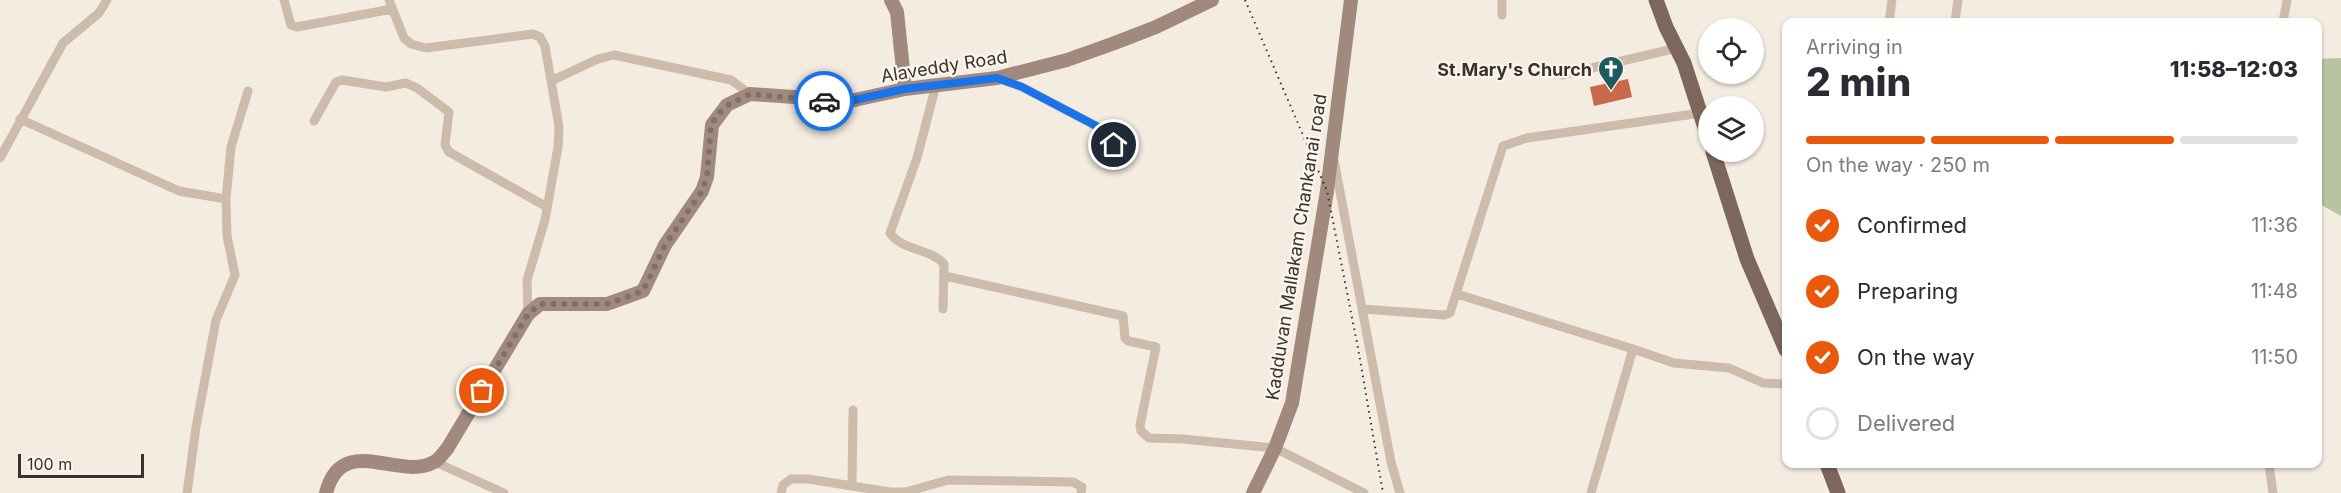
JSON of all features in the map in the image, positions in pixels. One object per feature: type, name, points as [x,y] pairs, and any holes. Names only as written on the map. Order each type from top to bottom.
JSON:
[{"type":"main road","points":[[1656,0],[1698,105]]},
{"type":"main road","points":[[1716,162],[1747,259],[1782,341]]},
{"type":"main road","points":[[1829,468],[1838,493]]},
{"type":"street","points":[[1,153],[63,43],[99,13],[107,0]]},
{"type":"street","points":[[285,0],[291,25],[297,27],[391,5],[404,38],[411,44],[426,48],[533,33],[540,37],[545,46],[559,127],[547,207],[527,280],[528,314]]},
{"type":"street","points":[[891,0],[897,12],[904,89]]},
{"type":"street","name":"Alaveddy Road","points":[[750,94],[850,101],[904,89],[997,78],[1090,52],[1156,27],[1212,0]]},
{"type":"street","name":"Kadduvan Mallakam Chankanai road","points":[[1253,493],[1275,448],[1292,403],[1333,147],[1351,0]]},
{"type":"street","points":[[1502,0],[1502,15]]},
{"type":"street","points":[[1890,18],[1892,0]]},
{"type":"street","points":[[1955,18],[1958,0]]},
{"type":"street","points":[[2284,18],[2287,0]]},
{"type":"street","points":[[1562,75],[1677,48]]},
{"type":"street","points":[[326,493],[328,483],[336,471],[346,463],[367,462],[420,467],[435,462],[447,449],[528,314],[540,304],[607,304],[643,291],[665,245],[702,191],[707,177],[711,125],[728,105],[750,94],[731,80],[614,55],[598,59],[550,81]]},
{"type":"street","points":[[997,78],[1022,87],[1102,129],[1114,145]]},
{"type":"street","points":[[314,121],[336,82],[342,80],[386,87],[406,83],[417,88],[449,112],[445,145],[449,153],[547,207]]},
{"type":"street","points":[[936,85],[917,158],[890,233],[900,243],[939,258],[944,264],[943,309]]},
{"type":"street","points":[[187,493],[196,428],[216,320],[235,275],[227,236],[226,199],[231,147],[248,91]]},
{"type":"street","points":[[1363,309],[1444,315],[1450,313],[1503,146],[1512,141],[1527,138],[1698,113]]},
{"type":"street","points":[[20,119],[178,191],[226,199]]},
{"type":"street","points":[[1333,147],[1391,462],[1400,493]]},
{"type":"street","points":[[945,276],[1123,316],[1125,338],[1156,347],[1140,425],[1141,431],[1149,438],[1275,448],[1364,493]]},
{"type":"street","points":[[1457,294],[1674,363],[1729,368],[1763,383],[1782,384]]},
{"type":"street","points":[[1591,493],[1633,350]]},
{"type":"street","points":[[852,486],[853,410]]},
{"type":"street","points":[[435,462],[504,493]]},
{"type":"street","points":[[2269,468],[2273,493]]},
{"type":"street","points":[[781,493],[783,485],[790,479],[808,479],[890,492],[906,492],[948,480],[1073,482],[1082,487],[1081,493]]},
{"type":"green space","points":[[2341,58],[2341,216],[2322,205],[2322,59]]},
{"type":"building","name":"St.Mary's Church","points":[[1628,79],[1632,97],[1594,106],[1590,87]]},
{"type":"railway","points":[[1245,0],[1327,191],[1358,348],[1383,493]]},
{"type":"way so far","points":[[482,391],[528,314],[540,304],[607,304],[643,291],[665,245],[702,191],[707,177],[711,125],[728,105],[750,94],[824,101]]},
{"type":"place","name":"St.Mary's Church","points":[[1611,92]]},
{"type":"route","points":[[824,101],[850,101],[904,89],[980,82],[997,78],[1022,87],[1102,129],[1114,145]]}]
